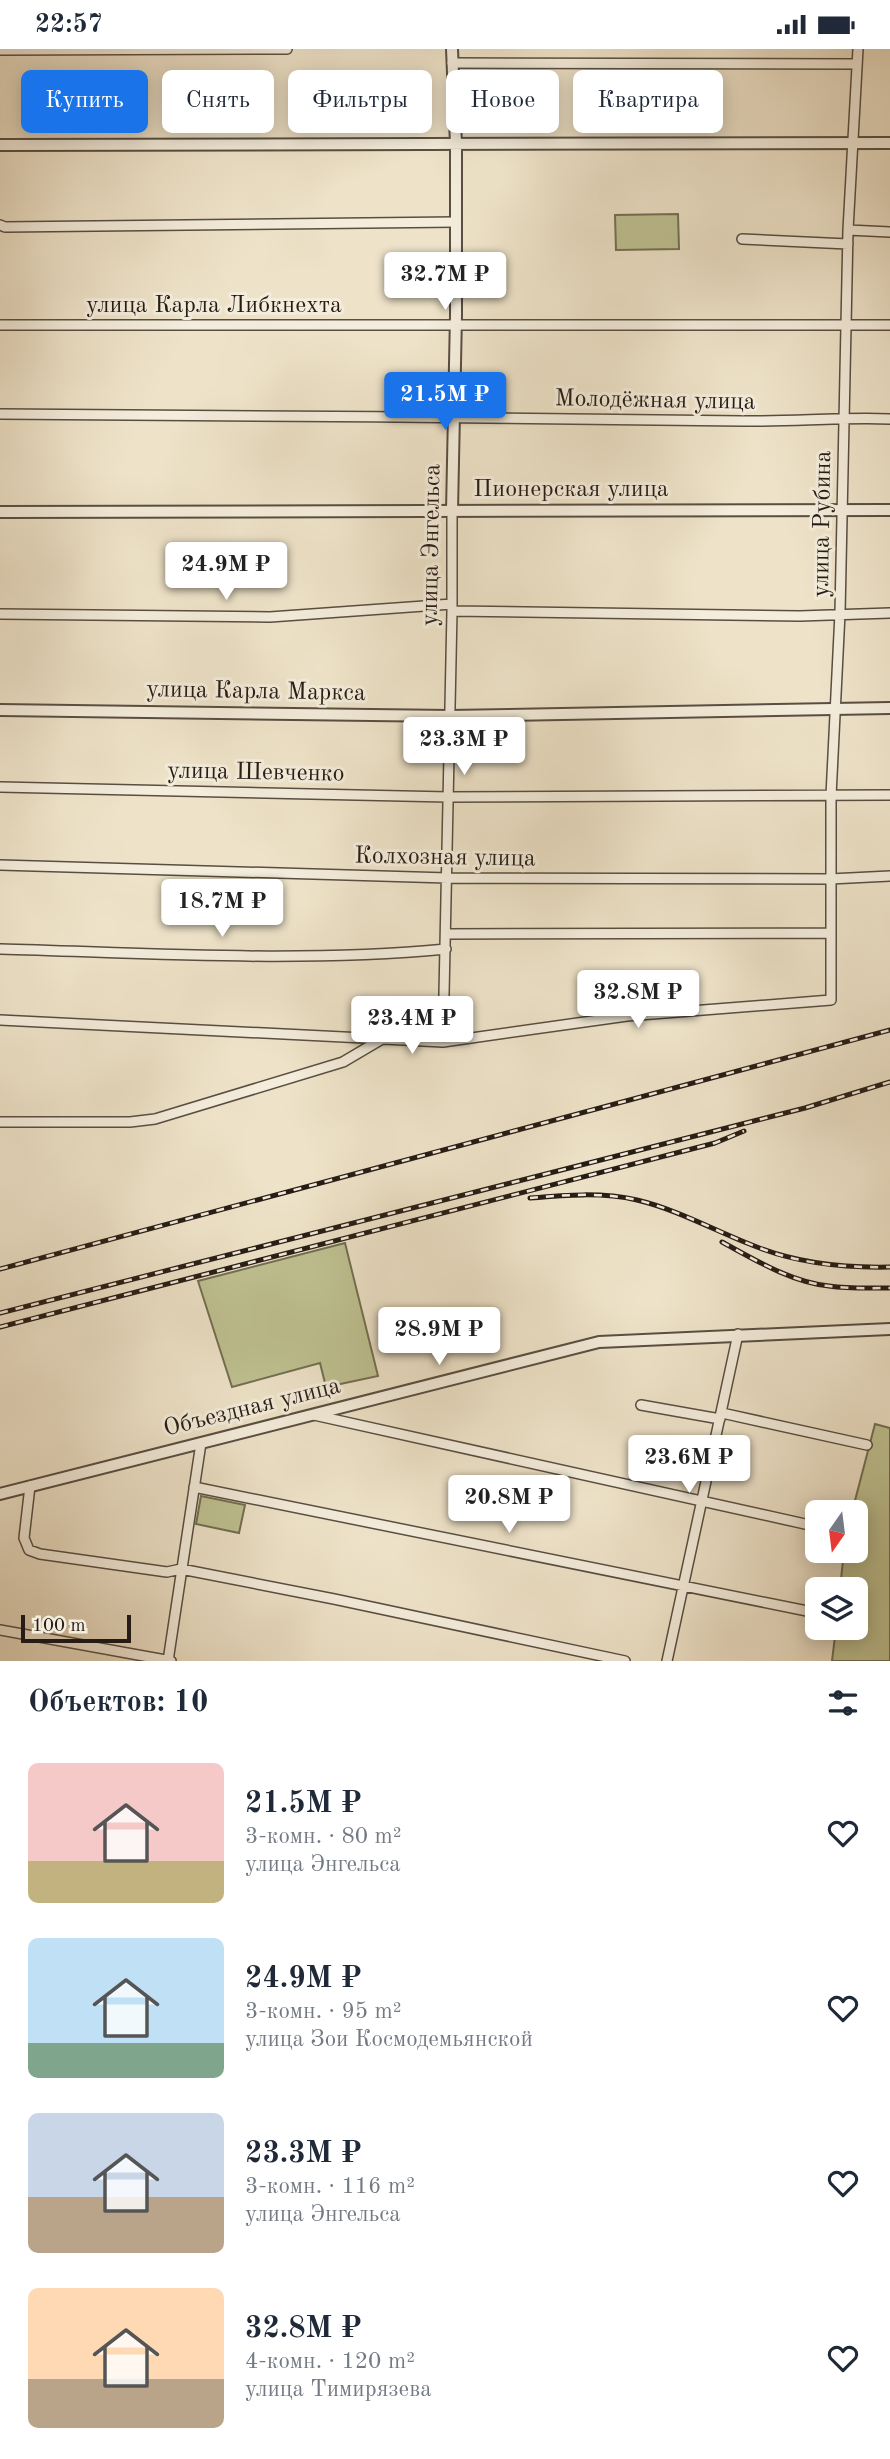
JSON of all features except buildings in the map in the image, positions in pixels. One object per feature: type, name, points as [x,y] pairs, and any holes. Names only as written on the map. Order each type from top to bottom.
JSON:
[{"type":"street","points":[[0,50],[287,49]]},
{"type":"street","name":"улица Энгельса","points":[[443,1042],[456,326],[456,144],[452,49]]},
{"type":"street","name":"улица Рубина","points":[[443,1042],[626,1016],[831,1000],[831,796],[840,613],[848,230],[858,49]]},
{"type":"street","points":[[452,63],[857,64]]},
{"type":"street","points":[[0,145],[890,143]]},
{"type":"street","points":[[0,225],[456,222]]},
{"type":"street","points":[[848,230],[890,232]]},
{"type":"street","points":[[742,239],[848,244]]},
{"type":"street","name":"улица Карла Либкнехта","points":[[0,325],[890,325]]},
{"type":"street","name":"Молодёжная улица","points":[[0,414],[779,422],[845,418],[890,419]]},
{"type":"street","name":"Пионерская улица","points":[[0,512],[890,510]]},
{"type":"street","points":[[0,614],[270,617],[452,607],[800,616],[890,613]]},
{"type":"street","name":"улица Карла Маркса","points":[[0,710],[450,716],[890,708]]},
{"type":"street","name":"улица Шевченко","points":[[0,787],[448,797],[890,795]]},
{"type":"street","name":"Колхозная улица","points":[[0,865],[448,878],[830,879],[890,876]]},
{"type":"street","points":[[446,934],[830,933]]},
{"type":"street","points":[[0,949],[279,956],[390,954],[446,949]]},
{"type":"street","points":[[0,1020],[443,1042]]},
{"type":"street","points":[[0,1122],[130,1122],[155,1119],[343,1062],[383,1039]]},
{"type":"street","name":"Объездная улица","points":[[0,1494],[599,1342],[890,1329]]},
{"type":"street","points":[[667,1661],[738,1334]]},
{"type":"street","points":[[641,1405],[721,1416],[867,1445]]},
{"type":"street","points":[[310,1414],[805,1524]]},
{"type":"street","points":[[0,1630],[170,1661],[201,1443]]},
{"type":"street","points":[[30,1486],[24,1538],[29,1550],[40,1554],[167,1572],[181,1569],[625,1661]]},
{"type":"street","points":[[194,1487],[805,1610]]},
{"type":"green space","points":[[678,214],[679,249],[616,250],[615,215]]},
{"type":"green space","points":[[345,1243],[378,1376],[326,1387],[320,1363],[232,1387],[198,1281]]},
{"type":"green space","points":[[875,1424],[890,1428],[890,1661],[832,1661],[835,1640],[868,1640],[868,1577],[841,1577],[843,1563],[868,1563],[868,1500],[855,1500]]},
{"type":"green space","points":[[201,1496],[245,1505],[239,1533],[196,1524]]},
{"type":"railway","points":[[0,1269],[890,1030]]},
{"type":"railway","points":[[0,1313],[805,1108],[890,1082]]},
{"type":"railway","points":[[0,1327],[715,1143],[744,1131]]},
{"type":"railway","points":[[530,1198],[570,1195],[624,1197],[668,1209],[773,1253],[839,1266],[890,1267]]},
{"type":"railway","points":[[722,1242],[774,1269],[815,1284],[890,1288]]}]
